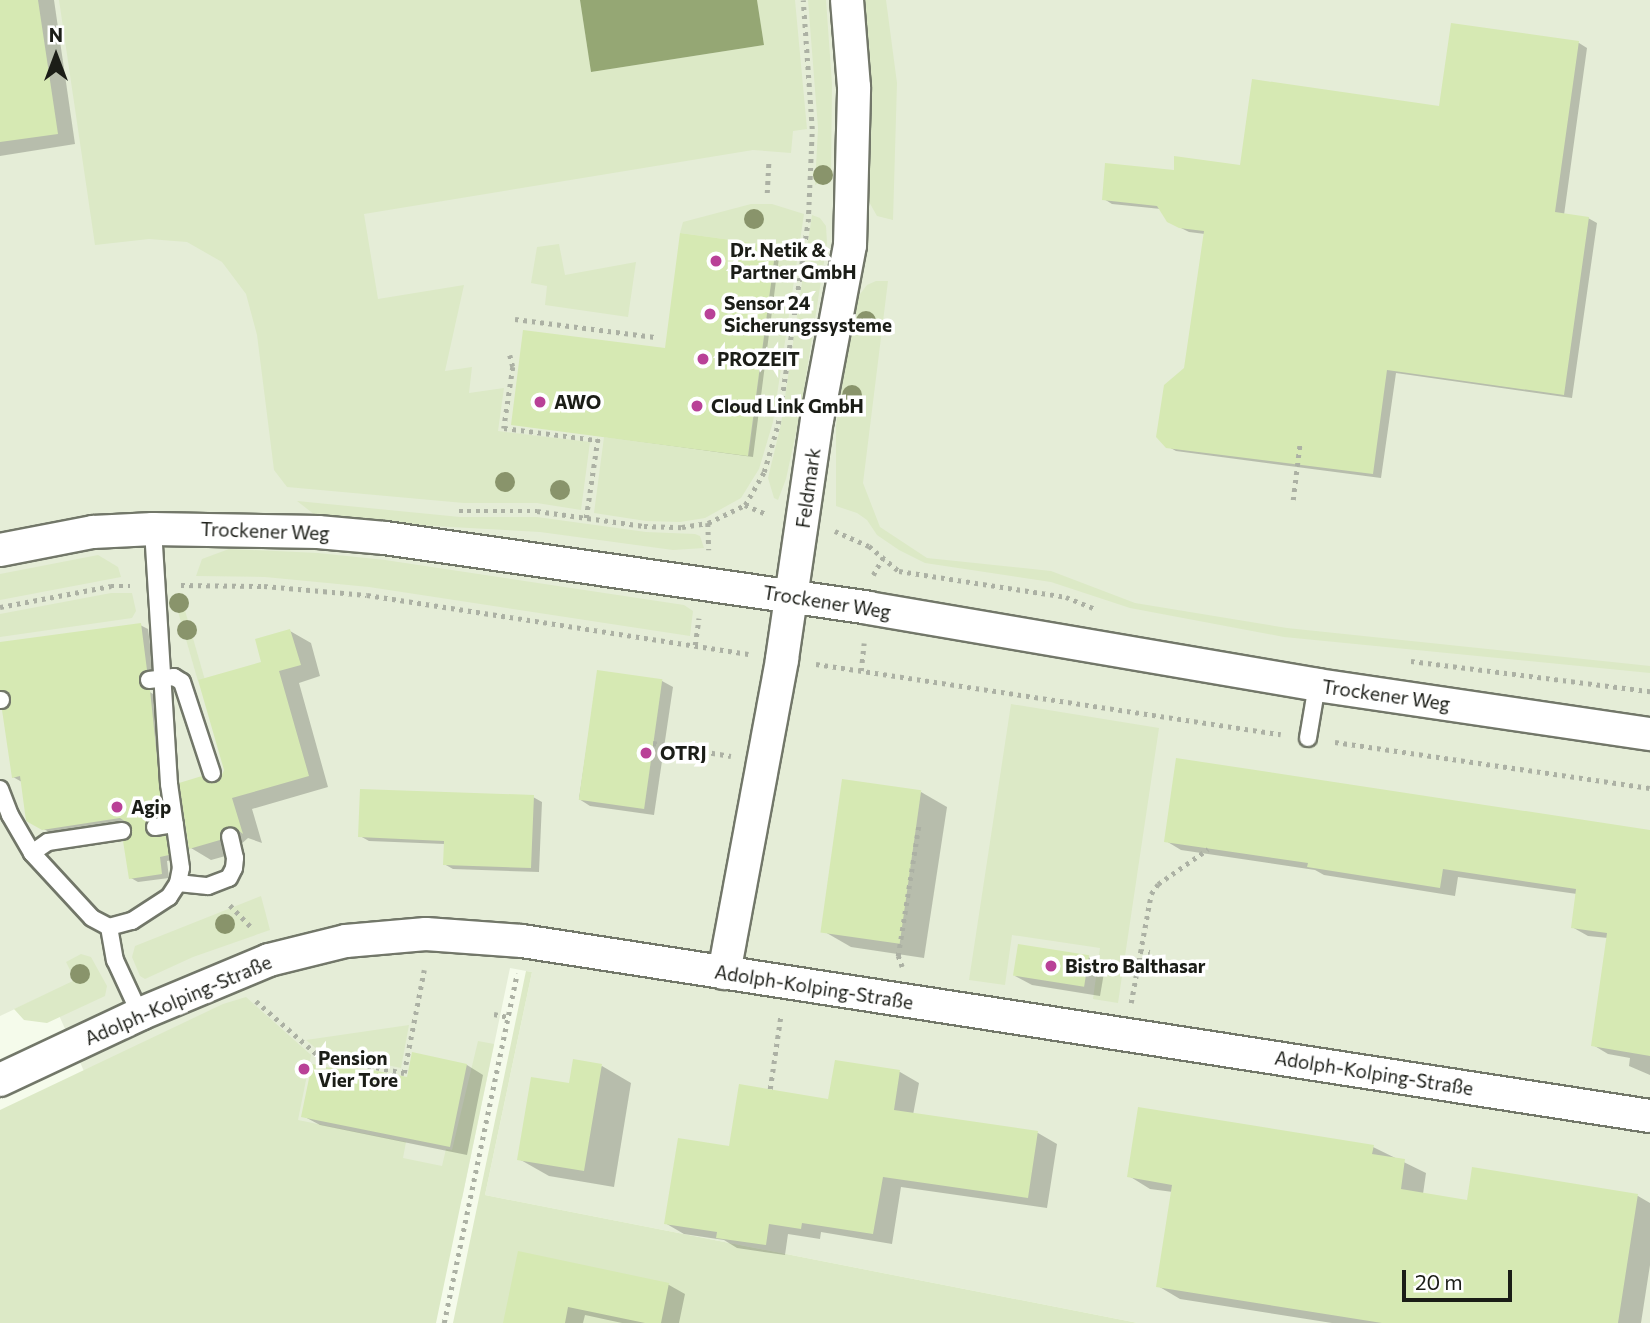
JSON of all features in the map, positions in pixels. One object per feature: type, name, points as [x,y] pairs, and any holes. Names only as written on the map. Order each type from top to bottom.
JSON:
[{"type":"street","name":"Feldmark","points":[[724,973],[782,659],[817,420],[850,245],[854,87],[847,0]]},
{"type":"street","name":"Trockener Weg","points":[[0,550],[93,532],[153,528],[318,532],[385,538],[792,597],[1317,685],[1650,734]]},
{"type":"street","name":"Adolph-Kolping-Straße","points":[[0,1080],[237,971],[346,941],[426,934],[522,941],[1650,1116]]},
{"type":"lane","points":[[0,789],[9,815],[32,853],[92,918],[109,927],[132,921],[169,897],[178,883],[181,868],[156,679],[157,585],[153,528]]},
{"type":"lane","points":[[156,679],[174,677],[182,682],[212,773]]},
{"type":"lane","points":[[1308,738],[1317,685]]},
{"type":"lane","points":[[155,827],[175,824]]},
{"type":"lane","points":[[32,853],[48,842],[122,831]]},
{"type":"lane","points":[[178,883],[208,886],[229,878],[234,858],[230,838]]},
{"type":"lane","points":[[109,927],[115,960],[140,1014]]},
{"type":"path","points":[[745,505],[764,472],[778,424],[808,222],[813,129],[803,0]]},
{"type":"path","points":[[767,193],[769,160]]},
{"type":"path","points":[[515,318],[655,337]]},
{"type":"path","points":[[510,355],[513,367],[504,428],[597,438],[586,518]]},
{"type":"path","points":[[1293,499],[1300,442]]},
{"type":"path","points":[[708,523],[709,545]]},
{"type":"path","points":[[873,571],[883,558]]},
{"type":"path","points":[[0,607],[111,586],[264,586],[367,595],[1650,788]]},
{"type":"path","points":[[695,645],[699,618]]},
{"type":"path","points":[[861,671],[864,645]]},
{"type":"path","points":[[653,743],[763,761]]},
{"type":"path","points":[[897,999],[902,970],[898,956],[919,823]]},
{"type":"path","points":[[1126,1035],[1147,904],[1158,884],[1208,849]]},
{"type":"path","points":[[232,906],[261,937]]},
{"type":"path","points":[[237,971],[245,991],[312,1051],[404,1073],[425,967],[426,934]]},
{"type":"path","points":[[444,1323],[522,941]]},
{"type":"path","points":[[1140,951],[1150,952]]},
{"type":"path","points":[[770,1089],[786,982]]},
{"type":"path","points":[[494,1014],[508,1017]]},
{"type":"shaded area","points":[[0,0],[1650,0],[1650,1323],[1138,1323],[485,1195],[532,972],[510,968],[462,1199],[96,1098],[49,993],[0,1016]]},
{"type":"shaded area","points":[[59,0],[580,0],[591,72],[764,45],[757,0],[795,0],[807,129],[793,131],[791,153],[753,150],[364,214],[378,299],[464,285],[445,371],[472,367],[469,393],[504,388],[498,431],[590,442],[581,510],[537,503],[464,503],[287,487],[274,470],[257,335],[246,294],[222,262],[187,242],[149,239],[95,245]]},
{"type":"shaded area","points":[[580,0],[757,0],[764,45],[591,72]]},
{"type":"shaded area","points":[[808,0],[826,0],[832,84],[831,177],[815,185],[818,128]]},
{"type":"shaded area","points":[[863,0],[886,0],[897,83],[893,220],[877,216],[868,200],[870,91]]},
{"type":"shaded area","points":[[751,204],[772,204],[804,214],[773,422],[759,469],[741,498],[705,518],[680,522],[646,521],[594,513],[604,437],[749,455],[776,246],[680,233],[683,222]]},
{"type":"shaded area","points":[[812,215],[820,218],[826,226],[827,243],[800,414],[786,479],[778,500],[774,498],[768,478],[781,424]]},
{"type":"shaded area","points":[[559,244],[565,275],[636,262],[628,317],[545,305],[547,286],[531,283],[537,247]]},
{"type":"shaded area","points":[[876,281],[888,281],[863,483],[880,527],[927,558],[1051,571],[1135,603],[1287,628],[1650,666],[1650,673],[1284,637],[1130,608],[1051,582],[925,563],[899,550],[877,535],[867,520],[857,513],[836,506],[836,426],[844,370],[857,298],[867,285]]},
{"type":"shaded area","points":[[297,501],[460,517],[537,517],[646,532],[695,534],[700,536],[704,548],[673,550],[540,532],[415,525],[315,515]]},
{"type":"shaded area","points":[[229,549],[318,553],[385,560],[684,605],[693,611],[690,636],[369,587],[265,577],[196,576],[202,559]]},
{"type":"shaded area","points":[[98,555],[118,567],[121,577],[0,600],[0,574]]},
{"type":"shaded area","points":[[111,593],[132,593],[136,611],[132,618],[0,637],[0,614]]},
{"type":"shaded area","points":[[180,593],[205,679],[198,680],[173,595]]},
{"type":"shaded area","points":[[1011,704],[1159,728],[1118,1003],[1093,999],[1100,948],[1012,935],[1005,985],[969,980]]},
{"type":"shaded area","points":[[261,896],[270,930],[193,957],[145,979],[140,976],[132,957],[135,946]]},
{"type":"shaded area","points":[[81,954],[91,957],[107,986],[105,996],[47,1023],[24,1020],[14,1009],[75,980],[66,962]]},
{"type":"shaded area","points":[[526,971],[532,972],[485,1195],[1138,1323],[453,1323]]},
{"type":"shaded area","points":[[246,997],[311,1055],[298,1120],[406,1142],[403,1158],[442,1166],[446,1149],[452,1150],[478,1041],[494,1044],[436,1323],[0,1323],[0,1110],[223,1004]]},
{"type":"shaded area","points":[[409,1025],[401,1068],[319,1051],[306,1040]]},
{"type":"building","points":[[0,0],[38,0],[58,134],[0,142]]},
{"type":"building","points":[[1451,23],[1579,41],[1555,212],[1589,217],[1564,395],[1387,370],[1373,474],[1166,448],[1156,437],[1164,385],[1184,368],[1204,231],[1179,228],[1167,222],[1157,206],[1102,200],[1105,163],[1174,170],[1174,156],[1240,165],[1252,79],[1439,106]]},
{"type":"building","points":[[680,233],[776,246],[748,456],[511,425],[523,330],[665,348]]},
{"type":"building","points":[[141,623],[147,670],[142,672],[139,681],[141,687],[150,690],[163,815],[149,818],[145,828],[152,837],[166,836],[169,855],[160,857],[162,874],[129,879],[123,841],[129,839],[132,830],[120,818],[42,830],[26,821],[20,776],[12,778],[2,710],[10,706],[11,699],[7,691],[0,690],[0,642]]},
{"type":"building","points":[[290,629],[301,665],[279,671],[309,776],[232,798],[243,834],[234,827],[227,827],[220,833],[220,840],[189,849],[179,783],[202,776],[206,781],[215,783],[224,770],[198,680],[261,662],[255,639]]},
{"type":"building","points":[[597,670],[662,679],[644,809],[579,800]]},
{"type":"building","points":[[1176,758],[1650,830],[1650,1056],[1591,1046],[1607,933],[1571,928],[1576,889],[1443,869],[1440,888],[1307,867],[1308,863],[1164,842]]},
{"type":"building","points":[[842,779],[921,790],[900,944],[820,932]]},
{"type":"building","points":[[360,789],[534,795],[531,868],[443,865],[444,841],[358,837]]},
{"type":"building","name":"Bistro Balthasar","points":[[1018,944],[1089,955],[1084,987],[1013,976]]},
{"type":"building","points":[[412,1052],[467,1064],[450,1147],[301,1117],[312,1064],[331,1068],[332,1062],[407,1077]]},
{"type":"building","points":[[573,1059],[602,1064],[584,1171],[517,1160],[531,1077],[569,1083]]},
{"type":"building","points":[[835,1060],[900,1070],[894,1110],[1038,1131],[1028,1198],[883,1177],[873,1234],[802,1223],[801,1229],[769,1224],[766,1245],[716,1238],[717,1232],[664,1224],[678,1138],[729,1146],[739,1084],[828,1099]]},
{"type":"building","points":[[1138,1107],[1374,1145],[1372,1154],[1405,1159],[1401,1189],[1467,1200],[1472,1167],[1638,1194],[1618,1323],[1382,1323],[1156,1287],[1172,1185],[1127,1177]]},
{"type":"building","points":[[518,1251],[669,1283],[661,1323],[645,1323],[568,1307],[565,1323],[503,1323]]},
{"type":"place","name":"Dr. Netik & Partner GmbH","points":[[716,261]]},
{"type":"place","name":"Sensor 24 Sicherungssysteme","points":[[710,314]]},
{"type":"place","name":"PROZEIT","points":[[703,359]]},
{"type":"place","name":"AWO","points":[[540,402]]},
{"type":"place","name":"Cloud Link GmbH","points":[[697,406]]},
{"type":"place","name":"OTRJ","points":[[646,753]]},
{"type":"place","name":"Agip","points":[[117,807]]},
{"type":"place","name":"Bistro Balthasar","points":[[1051,966]]},
{"type":"place","name":"Pension Vier Tore","points":[[304,1069]]}]
